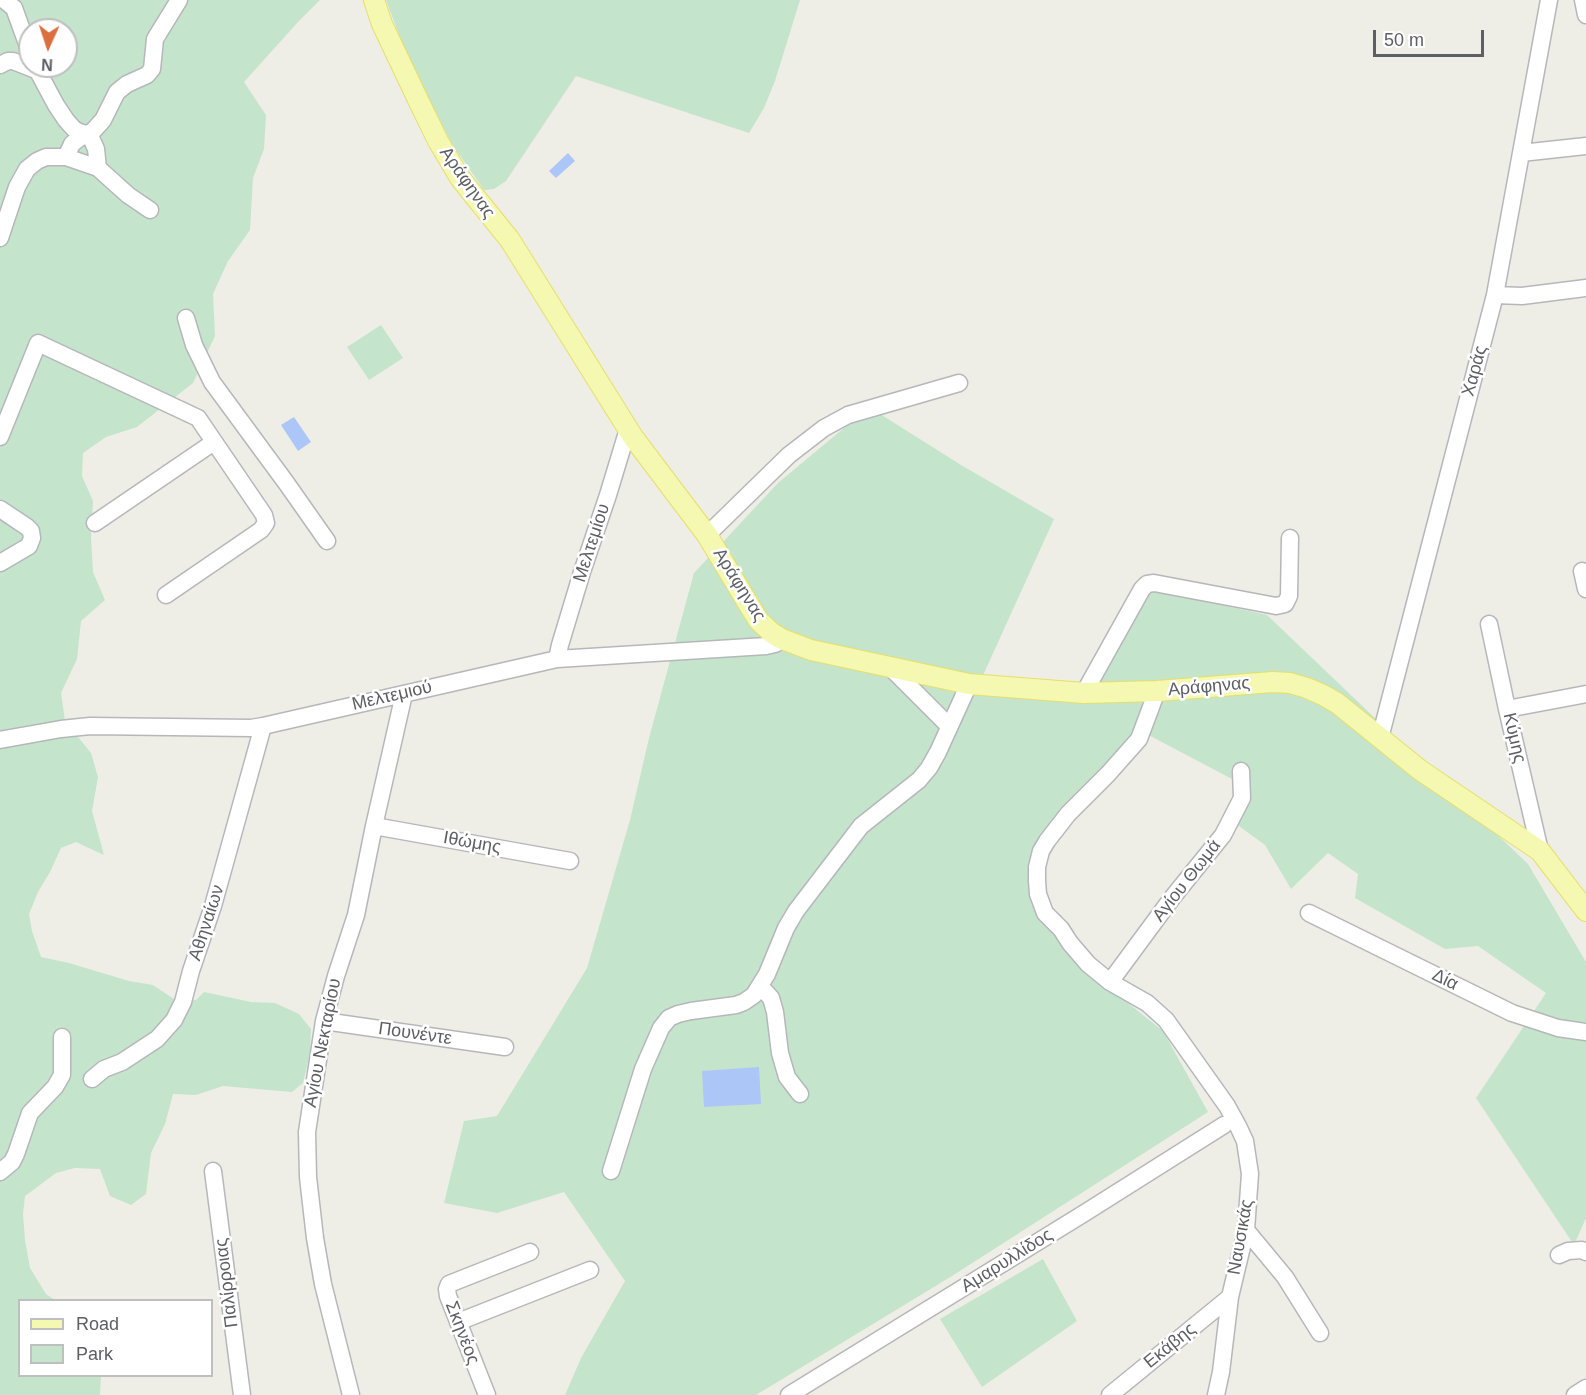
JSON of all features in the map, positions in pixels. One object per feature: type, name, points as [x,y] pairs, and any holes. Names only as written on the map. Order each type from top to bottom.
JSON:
[{"type":"main road","name":"Αράφηνας","points":[[374,0],[382,24],[419,102],[460,178],[510,240],[628,429],[707,535],[759,621],[772,633],[811,650],[969,684],[1084,693],[1157,691],[1272,682],[1290,683],[1307,688],[1330,698],[1420,770],[1540,851],[1586,911]]},
{"type":"street","points":[[4,0],[14,8],[18,19]]},
{"type":"street","points":[[66,157],[72,144],[93,131],[103,120],[117,92],[127,84],[147,75],[152,69],[155,39],[179,0]]},
{"type":"street","name":"Χαράς","points":[[1380,738],[1495,295],[1549,0]]},
{"type":"street","points":[[1583,0],[1586,15]]},
{"type":"street","points":[[0,65],[8,62],[18,63]]},
{"type":"street","points":[[41,78],[66,120],[92,140],[96,149],[98,168]]},
{"type":"street","points":[[1521,153],[1586,146]]},
{"type":"street","points":[[0,238],[17,187],[27,169],[46,157],[66,157],[98,168],[128,195],[150,210]]},
{"type":"street","points":[[1495,295],[1522,296],[1586,288]]},
{"type":"street","points":[[186,318],[195,345],[212,382],[327,541]]},
{"type":"street","points":[[0,437],[38,343],[199,419],[264,515],[266,523],[261,530],[166,595]]},
{"type":"street","points":[[707,535],[789,455],[824,428],[848,415],[959,383]]},
{"type":"street","name":"Μελτεμίου","points":[[557,658],[628,429]]},
{"type":"street","points":[[95,523],[214,442]]},
{"type":"street","points":[[0,509],[27,527],[31,531],[32,538],[29,546],[0,563]]},
{"type":"street","points":[[1084,693],[1142,589],[1147,584],[1276,606],[1285,604],[1289,596],[1290,538]]},
{"type":"street","points":[[1582,571],[1586,589]]},
{"type":"street","name":"Κύμης","points":[[1489,624],[1540,851]]},
{"type":"street","name":"Μελτεμιού","points":[[0,740],[90,726],[251,728],[557,658],[766,646],[782,639]]},
{"type":"street","points":[[890,667],[949,726]]},
{"type":"street","points":[[611,1170],[643,1069],[661,1028],[669,1018],[678,1014],[736,1005],[754,995],[767,975],[786,928],[796,911],[861,826],[919,780],[929,768],[969,684]]},
{"type":"street","name":"Ναυσικάς","points":[[1157,691],[1139,739],[1068,814],[1044,846],[1037,867],[1038,894],[1045,913],[1061,929],[1088,964],[1110,982],[1147,1003],[1171,1026],[1214,1086],[1239,1126],[1245,1141],[1250,1174],[1245,1230],[1230,1297],[1216,1395]]},
{"type":"street","name":"Αγίου Νεκταρίου","points":[[351,1395],[323,1284],[315,1238],[308,1177],[307,1132],[324,1021],[356,915],[404,694]]},
{"type":"street","points":[[1507,709],[1586,694]]},
{"type":"street","name":"Αθηναίων","points":[[92,1079],[104,1069],[122,1062],[157,1039],[174,1020],[183,1002],[213,906],[263,726]]},
{"type":"street","name":"Αγίου Θωμά","points":[[1110,982],[1172,898],[1223,835],[1242,798],[1241,771]]},
{"type":"street","name":"Ιθώμης","points":[[374,826],[570,861]]},
{"type":"street","name":"Δία","points":[[1309,913],[1512,1012],[1558,1028],[1586,1032]]},
{"type":"street","points":[[760,986],[771,998],[780,1053],[787,1077],[800,1094]]},
{"type":"street","name":"Πουνέντε","points":[[324,1021],[505,1047]]},
{"type":"street","points":[[0,1172],[12,1162],[30,1113],[55,1087],[62,1075],[62,1037]]},
{"type":"street","points":[[1214,1086],[1216,1110],[1224,1125],[1229,1132],[1245,1141]]},
{"type":"street","name":"Αμαρυλλίδος","points":[[789,1395],[815,1387],[1224,1125]]},
{"type":"street","name":"Παλίρροιας","points":[[213,1171],[242,1395]]},
{"type":"street","points":[[1245,1230],[1285,1277],[1320,1333]]},
{"type":"street","points":[[1559,1255],[1568,1251],[1586,1252]]},
{"type":"street","name":"Σκηνέος","points":[[487,1395],[447,1289],[449,1284],[530,1252]]},
{"type":"street","points":[[458,1322],[590,1270]]},
{"type":"street","name":"Εκάβης","points":[[1110,1395],[1230,1297]]},
{"type":"street","points":[[1575,1395],[1586,1388]]},
{"type":"green space","points":[[0,0],[320,0],[244,82],[266,115],[264,149],[253,178],[250,230],[228,261],[213,294],[215,336],[193,383],[137,427],[106,437],[83,453],[82,476],[93,501],[91,538],[93,572],[105,600],[81,621],[77,659],[61,693],[65,721],[91,753],[98,777],[92,811],[104,855],[76,842],[61,848],[29,914],[41,957],[129,981],[153,985],[174,999],[196,1000],[204,992],[251,1002],[275,1003],[299,1014],[311,1029],[310,1053],[303,1083],[292,1092],[223,1086],[196,1095],[173,1094],[165,1124],[151,1153],[146,1194],[131,1205],[110,1196],[100,1169],[75,1168],[56,1173],[25,1196],[23,1214],[30,1268],[46,1294],[54,1299],[18,1299],[18,1377],[101,1377],[100,1395],[0,1395]]},
{"type":"green space","points":[[386,0],[800,0],[775,81],[764,108],[749,133],[576,76],[506,181],[494,189],[484,190],[452,144],[410,64]]},
{"type":"green space","points":[[381,325],[403,358],[369,380],[347,347]]},
{"type":"green space","points":[[869,407],[961,465],[1054,519],[975,693],[1076,694],[1144,588],[1267,615],[1528,864],[1586,962],[1586,1218],[1574,1245],[1476,1098],[1546,993],[1478,946],[1445,949],[1355,898],[1358,874],[1328,853],[1291,889],[1265,845],[1236,824],[1249,788],[1141,731],[1032,852],[1037,904],[1058,940],[1088,971],[1163,1031],[1208,1112],[952,1276],[756,1395],[565,1395],[581,1358],[625,1281],[564,1192],[497,1213],[444,1203],[464,1121],[497,1116],[587,968],[630,820],[649,738],[694,573],[778,483]]},
{"type":"green space","points":[[1043,1259],[1077,1321],[982,1387],[940,1319]]},
{"type":"water","points":[[568,153],[575,161],[556,178],[549,171]]},
{"type":"water","points":[[294,417],[311,442],[298,451],[281,425]]},
{"type":"water","points":[[759,1067],[761,1104],[704,1107],[702,1071]]}]
